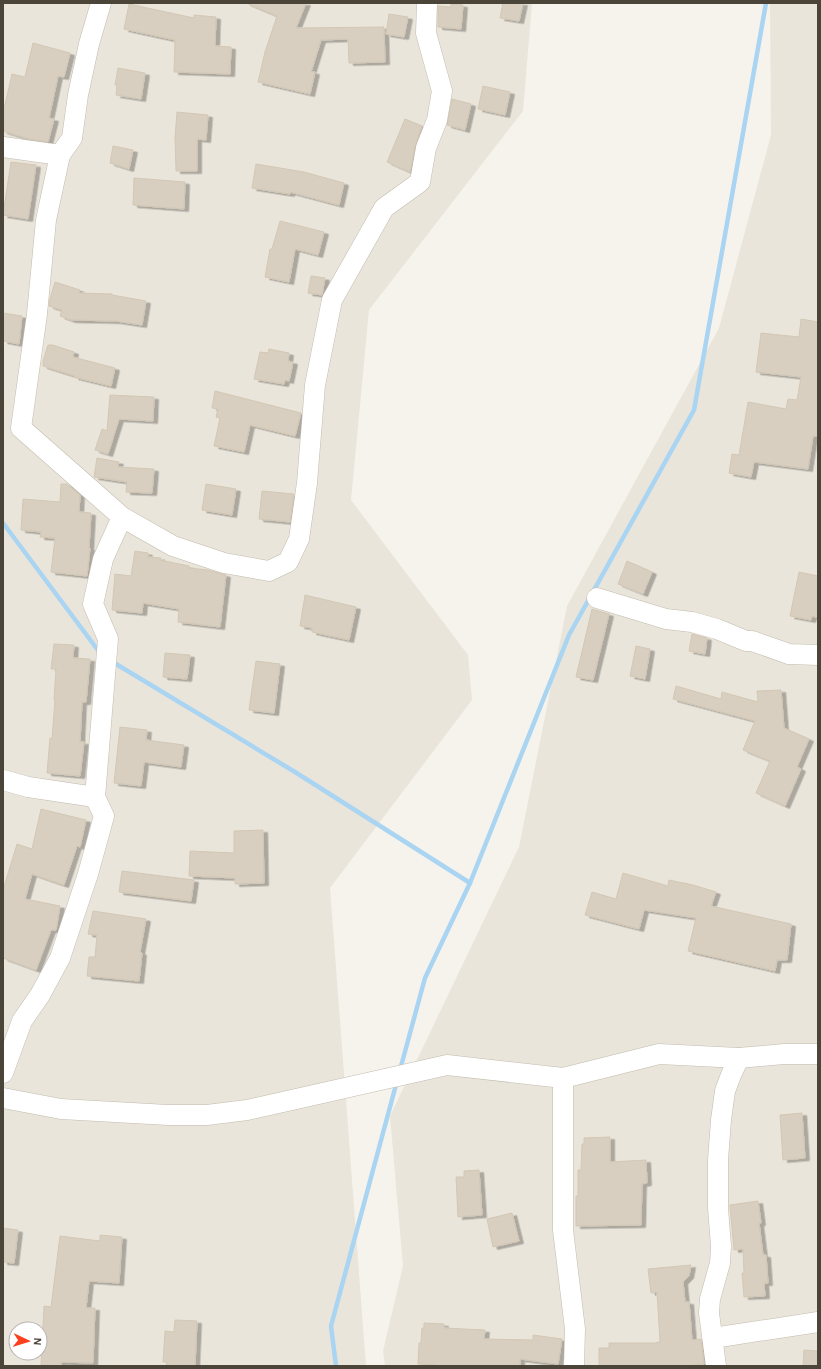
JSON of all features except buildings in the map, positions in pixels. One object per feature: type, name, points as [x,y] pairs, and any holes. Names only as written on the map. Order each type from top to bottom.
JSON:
[{"type":"street","points":[[101,3],[89,44],[78,95],[72,138],[60,155],[46,220],[37,314],[21,428],[122,517],[173,546],[224,563],[269,571],[288,562],[299,539],[307,483],[315,385],[332,300],[384,208],[420,182],[426,148],[437,120],[442,91],[426,33],[427,3]]},
{"type":"street","points":[[3,147],[60,155]]},
{"type":"street","points":[[3,1073],[22,1021],[40,995],[60,958],[104,816],[95,797],[108,639],[93,604],[103,559],[122,517]]},
{"type":"street","points":[[597,598],[666,619],[692,622],[717,629],[789,654],[818,655]]},
{"type":"street","points":[[3,780],[28,787],[95,797]]},
{"type":"street","points":[[3,1098],[61,1108],[168,1115],[207,1115],[247,1110],[447,1065],[563,1078],[659,1054],[739,1058],[784,1054],[818,1054]]},
{"type":"street","points":[[716,1366],[709,1313],[710,1299],[720,1263],[721,1246],[718,1208],[718,1160],[725,1091],[730,1075],[739,1058]]},
{"type":"street","points":[[563,1078],[563,1230],[575,1329],[574,1366]]},
{"type":"street","points":[[713,1338],[818,1322]]},
{"type":"shaded area","points":[[3,3],[532,3],[523,111],[369,310],[351,500],[468,655],[472,700],[330,888],[366,1366],[3,1366]]},
{"type":"shaded area","points":[[770,3],[818,3],[818,1366],[385,1366],[383,1351],[403,1266],[390,1116],[519,847],[567,606],[719,328],[771,135]]},
{"type":"waterway","points":[[400,1070],[425,978],[470,883],[569,635],[694,410],[766,3]]},
{"type":"waterway","points":[[3,523],[100,653]]},
{"type":"waterway","points":[[111,661],[295,772],[470,883]]},
{"type":"waterway","points":[[336,1366],[331,1326],[397,1081]]}]
